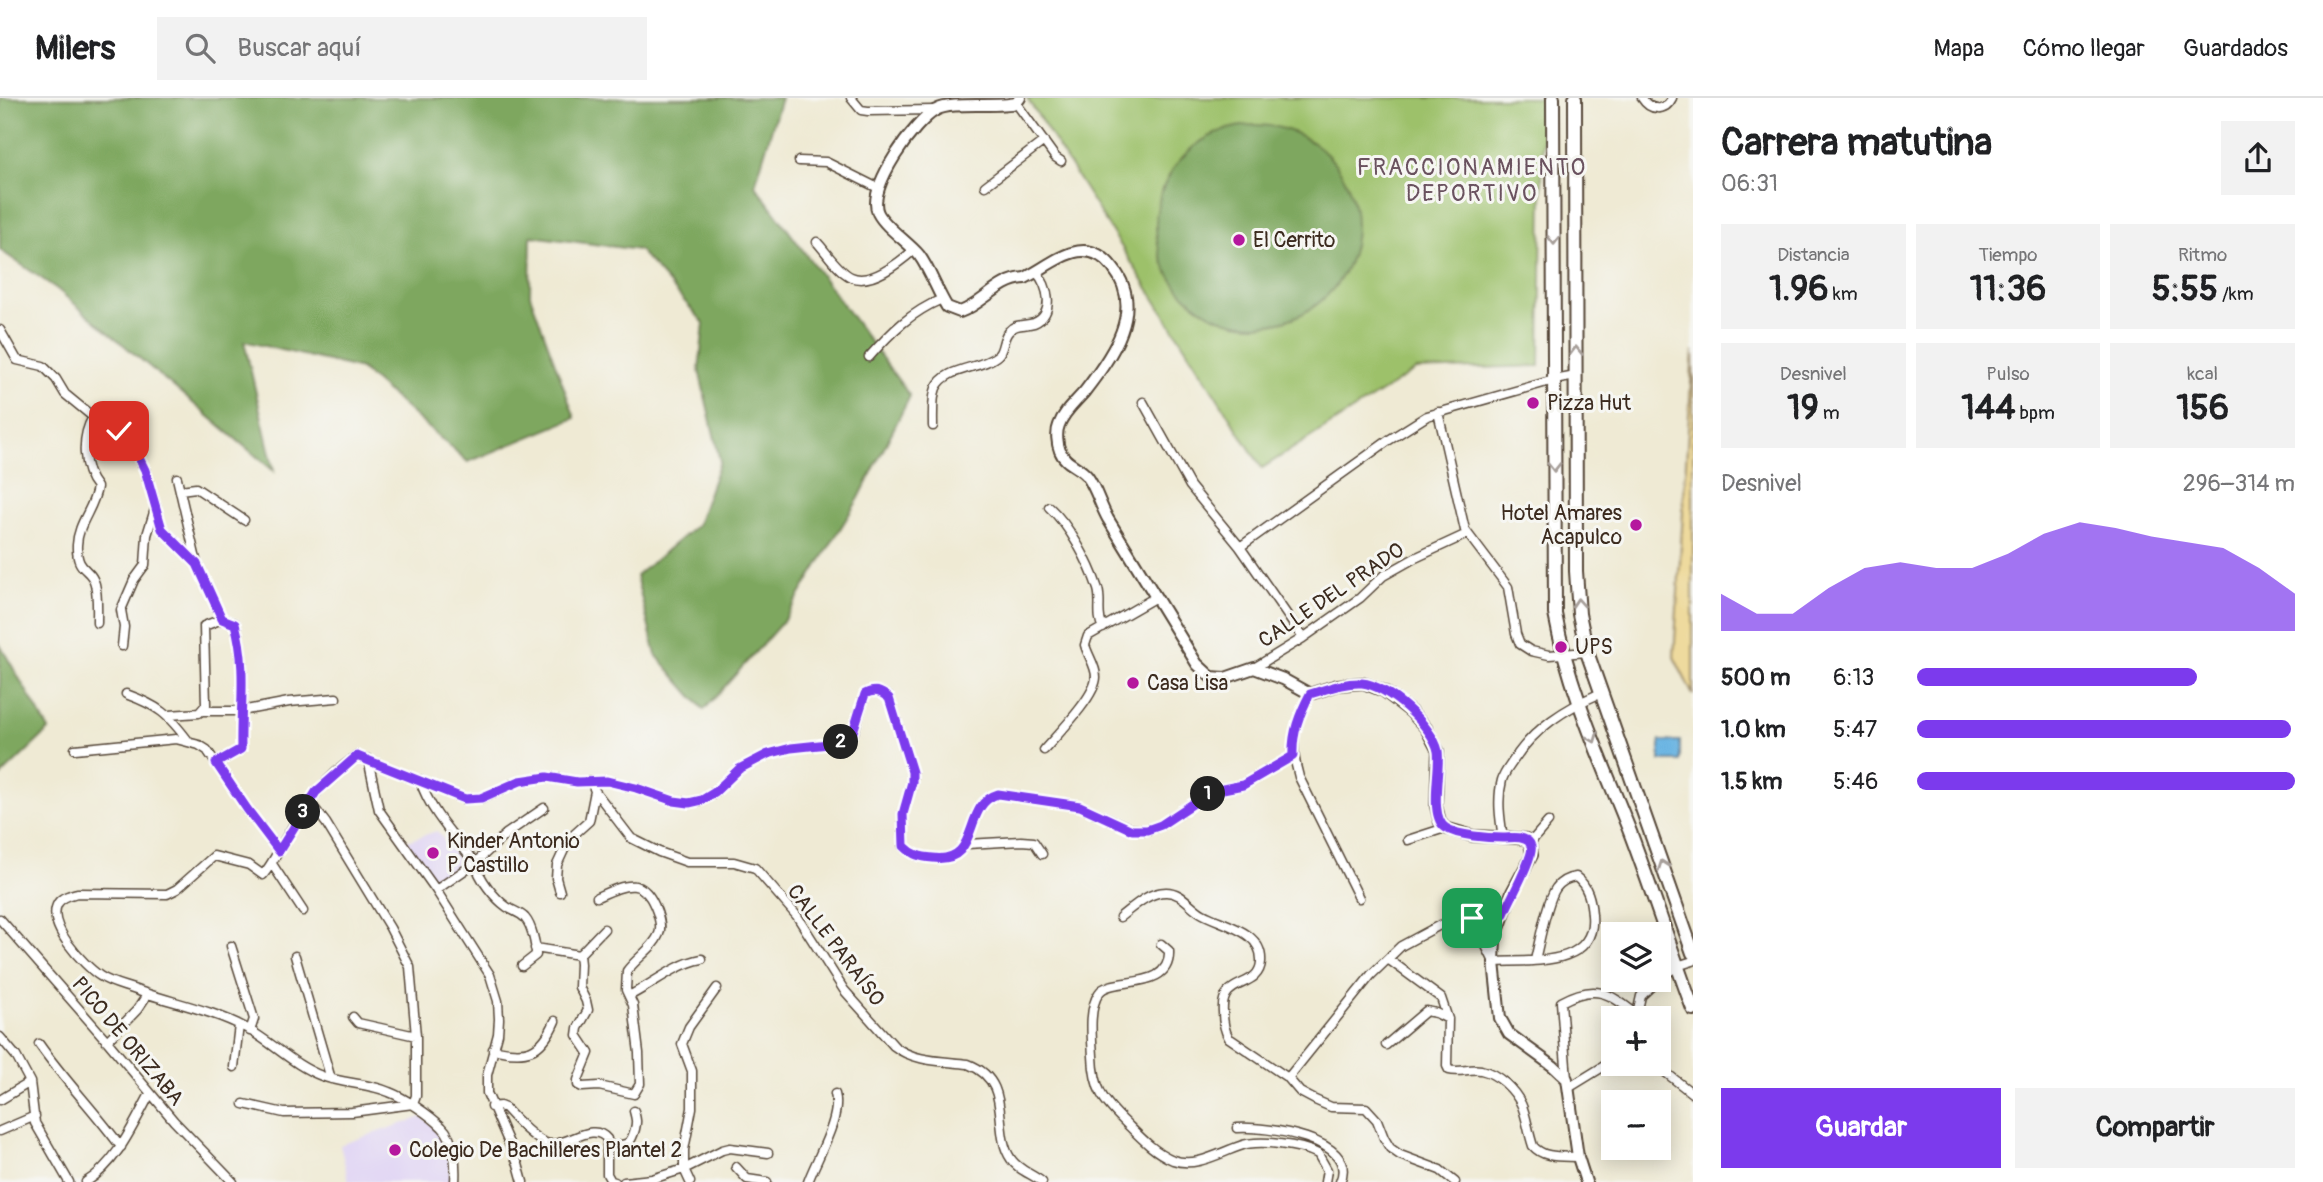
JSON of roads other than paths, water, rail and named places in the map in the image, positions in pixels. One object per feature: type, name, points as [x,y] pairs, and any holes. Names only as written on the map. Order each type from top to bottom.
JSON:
[{"type":"main road","points":[[1553,98],[1555,614],[1564,656],[1580,703],[1649,882],[1693,1009]]},
{"type":"main road","points":[[1576,98],[1576,571],[1579,614],[1587,652],[1693,953]]},
{"type":"main road","points":[[1018,101],[1003,106],[954,106],[935,110],[894,157],[878,188],[877,212],[920,257],[947,307],[960,312],[998,288],[1036,272],[1072,252],[1091,252],[1105,258],[1111,265],[1128,299],[1126,322],[1113,349],[1058,426],[1060,452],[1070,464],[1086,474],[1103,510],[1197,664],[1211,677],[1225,678],[1254,668],[1283,678],[1310,694],[1338,685],[1363,683],[1384,691],[1426,728],[1438,751],[1436,806],[1440,822],[1445,828],[1473,836],[1526,839],[1530,843],[1532,855],[1512,892],[1495,940],[1494,962],[1500,1018],[1509,1034],[1553,1066],[1568,1083],[1578,1157],[1586,1182]]},
{"type":"street","points":[[851,98],[861,110],[868,111],[935,110]]},
{"type":"street","points":[[1642,98],[1646,105],[1658,109],[1666,106],[1672,98]]},
{"type":"street","points":[[1018,101],[1044,141],[1061,161]]},
{"type":"street","points":[[985,186],[1044,141]]},
{"type":"street","points":[[799,161],[826,162],[878,188]]},
{"type":"street","points":[[817,242],[844,273],[853,278],[875,275],[893,268],[914,250]]},
{"type":"street","points":[[933,426],[937,387],[944,379],[995,358],[1000,354],[1009,331],[1020,324],[1035,323],[1045,313],[1048,293],[1043,278],[1036,272]]},
{"type":"street","points":[[869,357],[887,335],[921,308],[942,299]]},
{"type":"street","points":[[0,330],[17,360],[43,366],[56,379],[65,394],[93,417],[119,431],[133,446],[145,470],[162,529],[197,564]]},
{"type":"street","points":[[1240,547],[1389,440],[1438,412],[1576,376]]},
{"type":"street","points":[[1143,402],[1190,486],[1240,547],[1303,638]]},
{"type":"street","points":[[1438,412],[1467,534],[1508,587],[1520,644],[1539,654],[1564,656],[1587,652]]},
{"type":"street","points":[[93,417],[86,429],[86,450],[87,476],[97,488],[96,497],[79,529],[77,547],[78,563],[95,581],[97,623]]},
{"type":"street","points":[[177,478],[197,564],[222,619]]},
{"type":"street","points":[[180,490],[196,488],[244,520]]},
{"type":"street","points":[[122,646],[124,627],[121,610],[134,580],[145,565],[147,535],[156,506]]},
{"type":"street","points":[[1049,507],[1064,521],[1098,590],[1099,620],[1103,628]]},
{"type":"street","name":"CALLE DEL PRADO","points":[[1254,668],[1303,638],[1360,597],[1383,576],[1467,534]]},
{"type":"street","points":[[1044,750],[1083,706],[1095,683],[1096,674],[1085,645],[1088,636],[1156,597]]},
{"type":"street","points":[[201,711],[206,705],[204,626],[222,619],[235,624],[242,647],[244,681],[241,749],[216,763]]},
{"type":"street","points":[[455,1182],[457,1165],[448,1136],[443,1128],[413,1104],[389,1092],[331,1079],[296,1063],[239,1025],[102,978],[77,956],[60,931],[55,913],[58,904],[63,898],[77,893],[166,894],[177,888],[214,856],[249,865],[262,875],[272,864],[316,792],[357,756],[465,799],[481,798],[535,777],[547,777],[577,782],[607,781],[689,803],[702,800],[739,769],[768,754],[848,739],[853,732],[865,694],[872,691],[880,691],[889,698],[910,764],[912,782],[903,814],[904,846],[912,855],[937,859],[953,856],[967,844],[976,813],[991,796],[998,794],[1080,806],[1132,830],[1147,830],[1169,820],[1206,795],[1243,785],[1293,756]]},
{"type":"street","points":[[1503,838],[1498,810],[1504,776],[1519,752],[1555,717],[1601,693]]},
{"type":"street","points":[[126,694],[146,701],[169,715],[189,742]]},
{"type":"street","points":[[1310,694],[1293,739],[1293,756],[1299,777],[1359,898]]},
{"type":"street","points":[[169,715],[201,711],[241,711],[289,702],[336,698]]},
{"type":"street","points":[[75,749],[168,739],[189,742],[207,750],[279,851]]},
{"type":"street","points":[[368,759],[379,810],[436,890],[495,986],[498,1034],[487,1075],[487,1093],[523,1182]]},
{"type":"street","points":[[420,780],[438,817],[475,863],[493,892],[504,905],[524,916],[528,922],[536,950],[532,959],[522,966]]},
{"type":"street","points":[[560,892],[557,885],[557,865],[569,839],[589,821],[595,791],[592,781]]},
{"type":"street","name":"CALLE PARAÍSO","points":[[595,791],[631,838],[659,852],[687,862],[734,862],[754,868],[797,916],[844,990],[894,1046],[912,1056],[968,1064],[976,1067],[988,1078],[997,1094],[1004,1143],[1010,1158],[1019,1168],[1042,1182]]},
{"type":"street","points":[[309,801],[333,833],[410,967],[416,1036],[416,1096],[413,1104]]},
{"type":"street","points":[[436,890],[475,863],[506,834],[544,808]]},
{"type":"street","points":[[1530,843],[1548,822]]},
{"type":"street","points":[[1408,840],[1445,828]]},
{"type":"street","points":[[967,844],[1034,842],[1042,854]]},
{"type":"street","points":[[272,864],[303,911]]},
{"type":"street","points":[[1472,918],[1494,962],[1535,960],[1569,955],[1578,951],[1588,940],[1593,924],[1591,901],[1584,883],[1576,877],[1567,878],[1555,888],[1535,960]]},
{"type":"street","points":[[579,955],[579,987],[588,1010],[577,1035],[589,1053],[578,1085],[599,1086],[634,1094],[640,1084],[639,1053],[633,1005],[626,990],[627,971],[660,933],[659,921],[653,901],[641,888],[625,885],[597,897]]},
{"type":"street","points":[[1120,917],[1143,900],[1168,892],[1180,895],[1202,913],[1240,929],[1250,937],[1261,957],[1259,971],[1245,983],[1224,994],[1224,1030],[1229,1038],[1288,1078],[1300,1092],[1331,1107],[1366,1108],[1377,1120],[1391,1148],[1440,1170],[1455,1182]]},
{"type":"street","points":[[1288,1078],[1371,975],[1401,946],[1440,925],[1504,914]]},
{"type":"street","name":"PICO DE ORIZABA","points":[[0,919],[150,1094],[233,1182]]},
{"type":"street","points":[[579,955],[604,929]]},
{"type":"street","points":[[1161,944],[1169,951],[1169,959],[1160,973],[1130,984],[1106,986],[1099,991],[1091,1026],[1097,1090],[1110,1108],[1153,1150],[1176,1161],[1195,1161],[1253,1143],[1295,1146],[1318,1154],[1327,1170],[1325,1182]]},
{"type":"street","points":[[230,946],[254,1020],[250,1031]]},
{"type":"street","points":[[536,950],[579,955]]},
{"type":"street","points":[[295,956],[331,1079]]},
{"type":"street","points":[[629,996],[687,962],[702,959]]},
{"type":"street","points":[[1388,959],[1441,998],[1447,1015],[1449,1070],[1453,1072],[1471,1069],[1498,1077],[1521,1101],[1533,1146],[1537,1151],[1545,1155],[1578,1157]]},
{"type":"street","points":[[1671,970],[1693,961]]},
{"type":"street","points":[[690,1182],[684,1169],[684,1150],[692,1108],[692,1072],[682,1044],[689,1027],[717,988]]},
{"type":"street","points":[[1601,1066],[1568,1083],[1561,1002],[1592,992],[1613,996],[1624,1006]]},
{"type":"street","points":[[107,1041],[148,995]]},
{"type":"street","points":[[1386,1045],[1426,1011],[1447,1015]]},
{"type":"street","points":[[353,1017],[358,1023],[416,1036]]},
{"type":"street","points":[[493,1048],[512,1053],[526,1052],[548,1037],[555,1021]]},
{"type":"street","points":[[234,1067],[239,1025]]},
{"type":"street","points":[[0,1037],[16,1056],[30,1082],[41,1136],[69,1182]]},
{"type":"street","points":[[39,1044],[121,1147]]},
{"type":"street","points":[[1670,1076],[1693,1094]]},
{"type":"street","points":[[0,1100],[30,1082]]},
{"type":"street","points":[[86,1182],[95,1177],[121,1147],[150,1094]]},
{"type":"street","points":[[808,1182],[834,1121],[837,1100],[835,1094]]},
{"type":"street","points":[[244,1104],[284,1113],[352,1112],[413,1104]]},
{"type":"street","points":[[492,1107],[505,1108],[546,1143],[558,1144],[595,1132],[604,1135],[607,1139],[607,1174],[611,1181],[615,1182]]},
{"type":"street","points":[[607,1147],[628,1144],[631,1141],[637,1123],[634,1111]]},
{"type":"street","points":[[0,1131],[35,1116]]},
{"type":"street","points":[[1237,1128],[1255,1127],[1313,1140],[1332,1150],[1340,1159],[1343,1168],[1340,1182]]},
{"type":"street","points":[[624,1182],[652,1179],[684,1169],[730,1148],[768,1153]]},
{"type":"street","points":[[736,1167],[747,1179],[767,1182]]},
{"type":"water","points":[[1660,741],[1680,741],[1680,761],[1660,761]]},
{"type":"place","name":"El Cerrito","points":[[1239,240]]},
{"type":"place","name":"Pizza Hut","points":[[1533,403]]},
{"type":"place","name":"Hotel Amares Acapulco","points":[[1636,525]]},
{"type":"place","name":"UPS","points":[[1561,647]]},
{"type":"place","name":"Casa Lisa","points":[[1133,683]]},
{"type":"place","name":"Kinder Antonio P Castillo","points":[[433,853]]},
{"type":"place","name":"Colegio De Bachilleres Plantel 2","points":[[395,1150]]},
{"type":"district","name":"FRACCIONAMIENTO DEPORTIVO","points":[[1472,180]]}]
